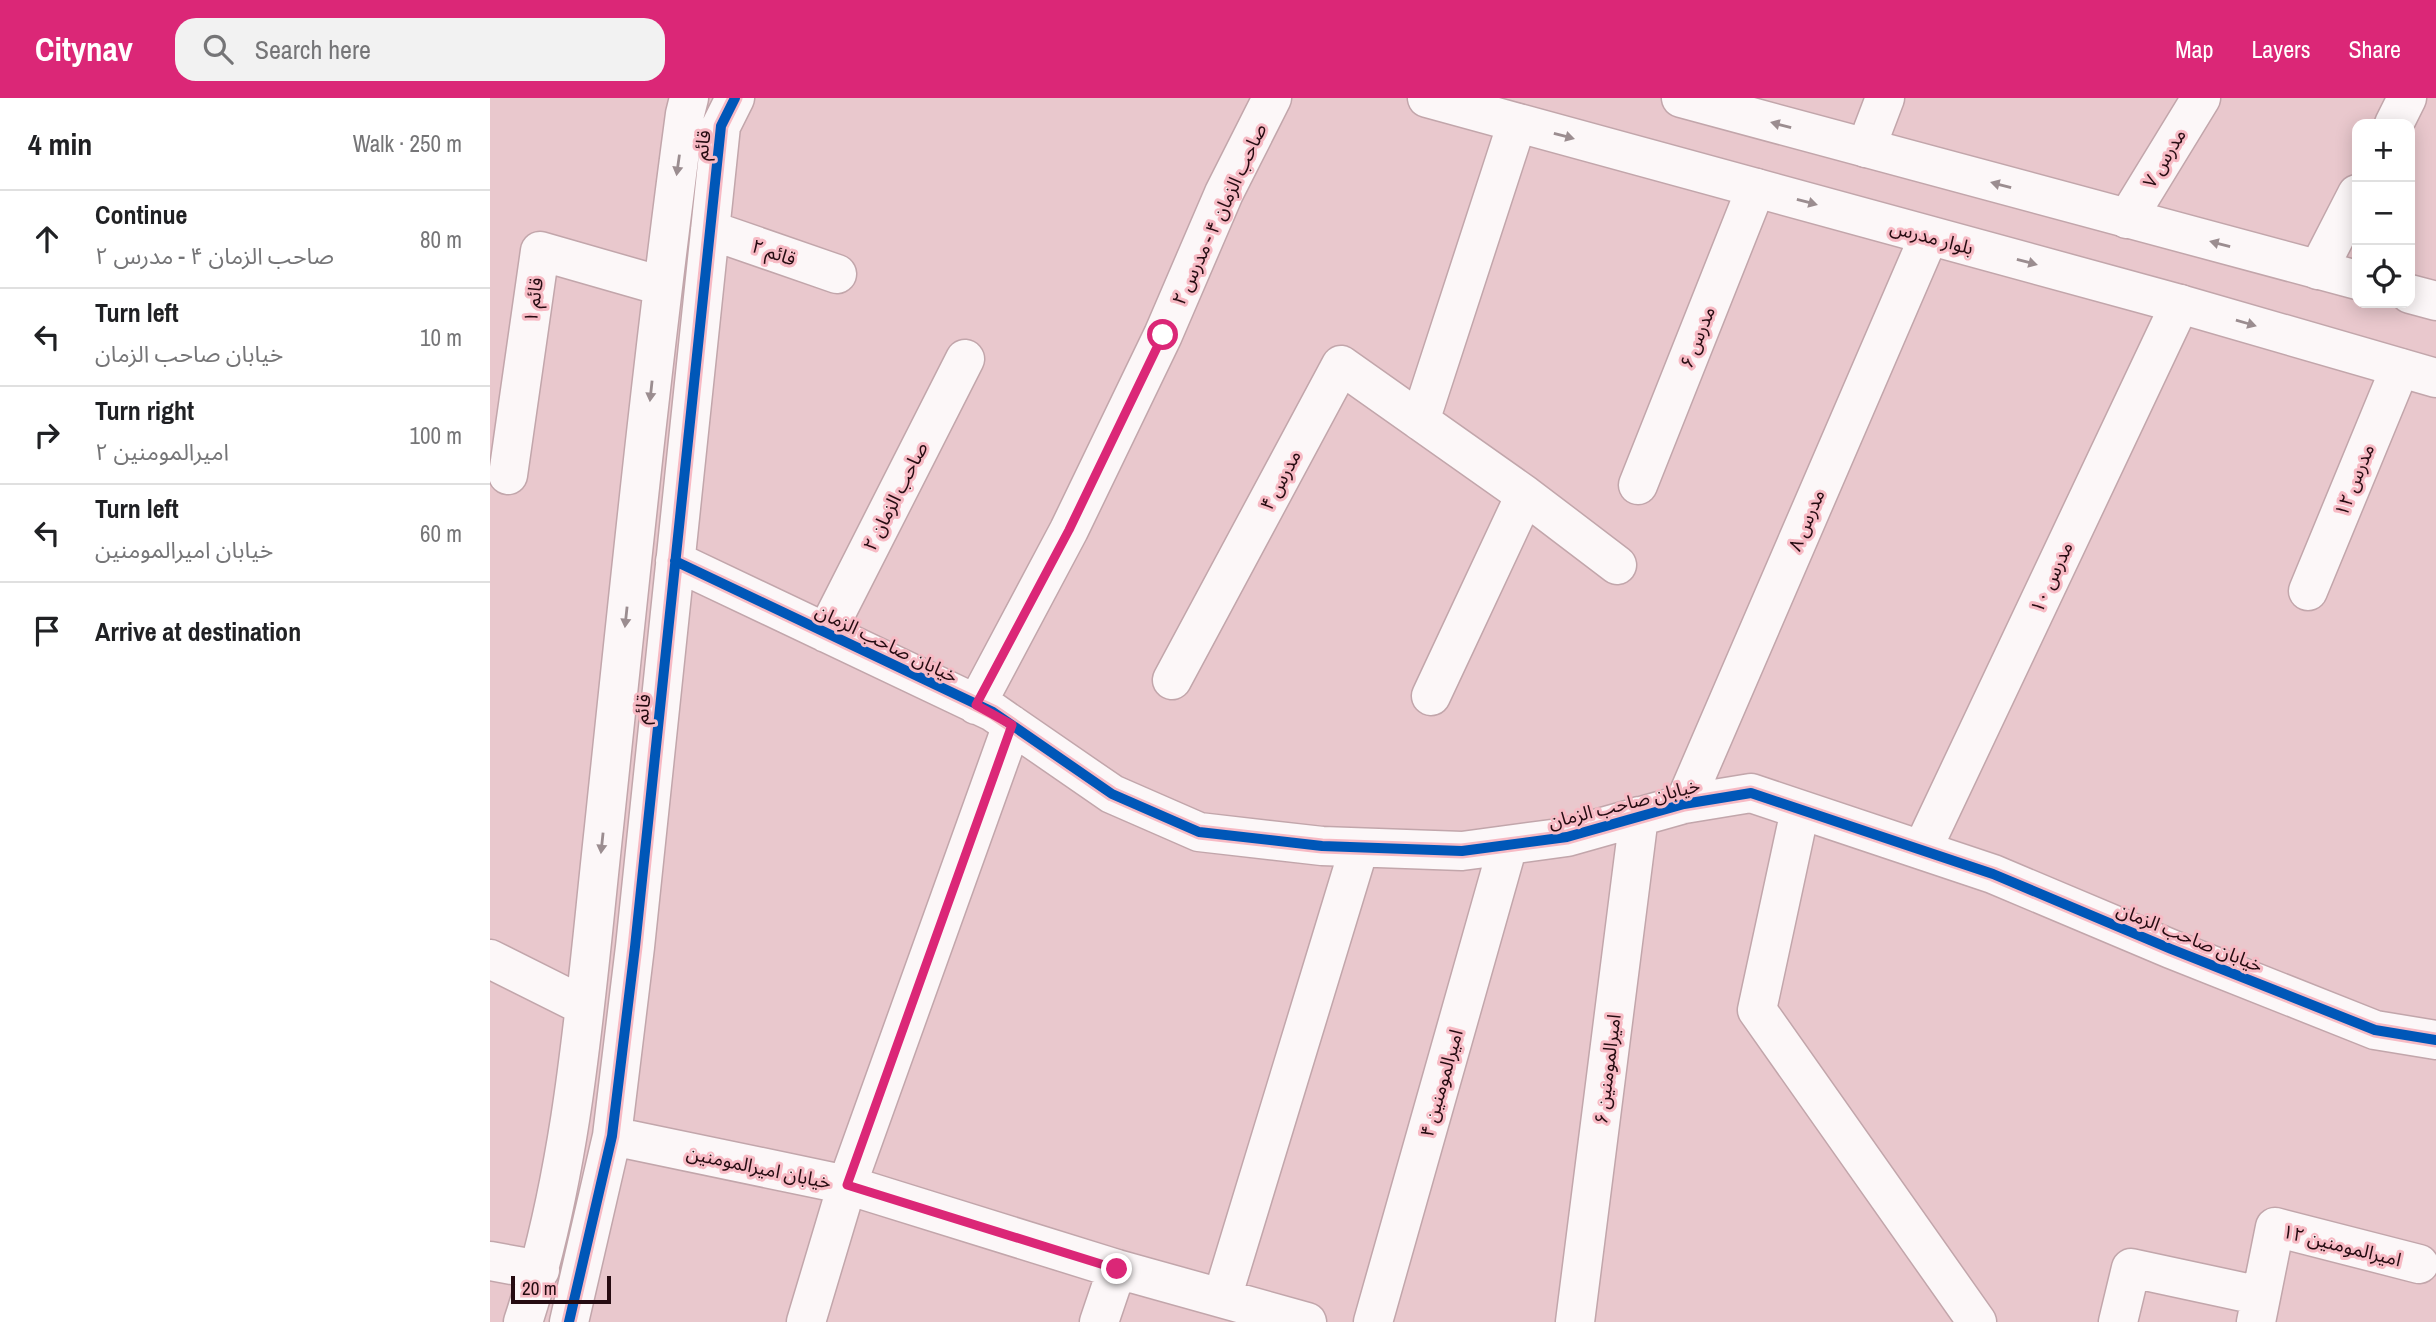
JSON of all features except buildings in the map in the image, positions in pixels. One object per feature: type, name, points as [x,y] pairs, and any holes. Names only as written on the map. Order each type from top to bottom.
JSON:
[{"type":"street","name":"صاحب الزمان ۴ - مدرس ۲","points":[[976,705],[1069,530],[1163,335],[1224,193],[1272,98]]},
{"type":"street","name":"بلوار مدرس","points":[[1427,98],[2180,304],[2436,378]]},
{"type":"street","points":[[1681,98],[2352,279]]},
{"type":"street","points":[[1866,148],[1885,98]]},
{"type":"street","name":"مدرس ۷","points":[[2127,219],[2200,98]]},
{"type":"street","points":[[2396,119],[2407,98]]},
{"type":"street","points":[[687,106],[709,104],[716,110],[728,112]]},
{"type":"street","name":"قائم","points":[[523,1322],[540,1270],[569,1124],[662,286],[687,106]]},
{"type":"street","name":"قائم","points":[[569,1322],[612,1136],[710,230],[728,112]]},
{"type":"street","points":[[1420,421],[1517,123]]},
{"type":"street","name":"مدرس ۶","points":[[1638,485],[1756,188]]},
{"type":"street","points":[[2318,270],[2352,204]]},
{"type":"street","name":"قائم ۲","points":[[710,230],[837,274]]},
{"type":"street","name":"مدرس ۸","points":[[1684,804],[1929,236]]},
{"type":"street","name":"قائم ۱","points":[[508,475],[540,251],[662,286]]},
{"type":"street","points":[[2415,295],[2436,301]]},
{"type":"street","name":"مدرس ۱۰","points":[[1922,850],[2180,304]]},
{"type":"street","name":"صاحب الزمان ۲","points":[[826,633],[965,359]]},
{"type":"street","name":"مدرس ۴","points":[[1172,680],[1341,365],[1525,495],[1617,565]]},
{"type":"street","name":"مدرس ۱۲","points":[[2308,591],[2400,368]]},
{"type":"street","points":[[1432,696],[1525,495]]},
{"type":"street","name":"خیابان صاحب الزمان","points":[[675,561],[976,705],[1012,725],[1112,794],[1199,832],[1322,846],[1462,851],[1567,837],[1684,804],[1751,793],[1993,874],[2171,949],[2375,1030],[2436,1040]]},
{"type":"street","points":[[806,1322],[847,1185],[1012,725]]},
{"type":"street","points":[[1800,810],[1757,1010],[1977,1322]]},
{"type":"street","name":"امیرالمومنین ۶","points":[[1575,1322],[1639,816]]},
{"type":"street","name":"امیرالمومنین ۴","points":[[1373,1322],[1508,845]]},
{"type":"street","points":[[1222,1298],[1359,848]]},
{"type":"street","points":[[490,959],[584,1006]]},
{"type":"street","name":"خیابان امیرالمومنین","points":[[612,1136],[847,1185],[1289,1319]]},
{"type":"street","name":"امیرالمومنین ۱۲","points":[[2259,1309],[2275,1227],[2419,1264]]},
{"type":"street","points":[[490,1261],[540,1270]]},
{"type":"street","points":[[2118,1322],[2131,1268],[2259,1309]]},
{"type":"street","points":[[1099,1322],[1117,1269]]},
{"type":"cycle path","points":[[569,1322],[612,1136],[635,947],[721,126],[735,98]]},
{"type":"cycle path","points":[[675,561],[993,712],[1112,794],[1199,832],[1322,846],[1462,851],[1567,837],[1684,804],[1751,793],[1993,874],[2171,949],[2375,1030],[2436,1040]]},
{"type":"route","points":[[1117,1269],[847,1185],[1012,725],[993,712],[976,705],[1069,530],[1163,335]]}]
